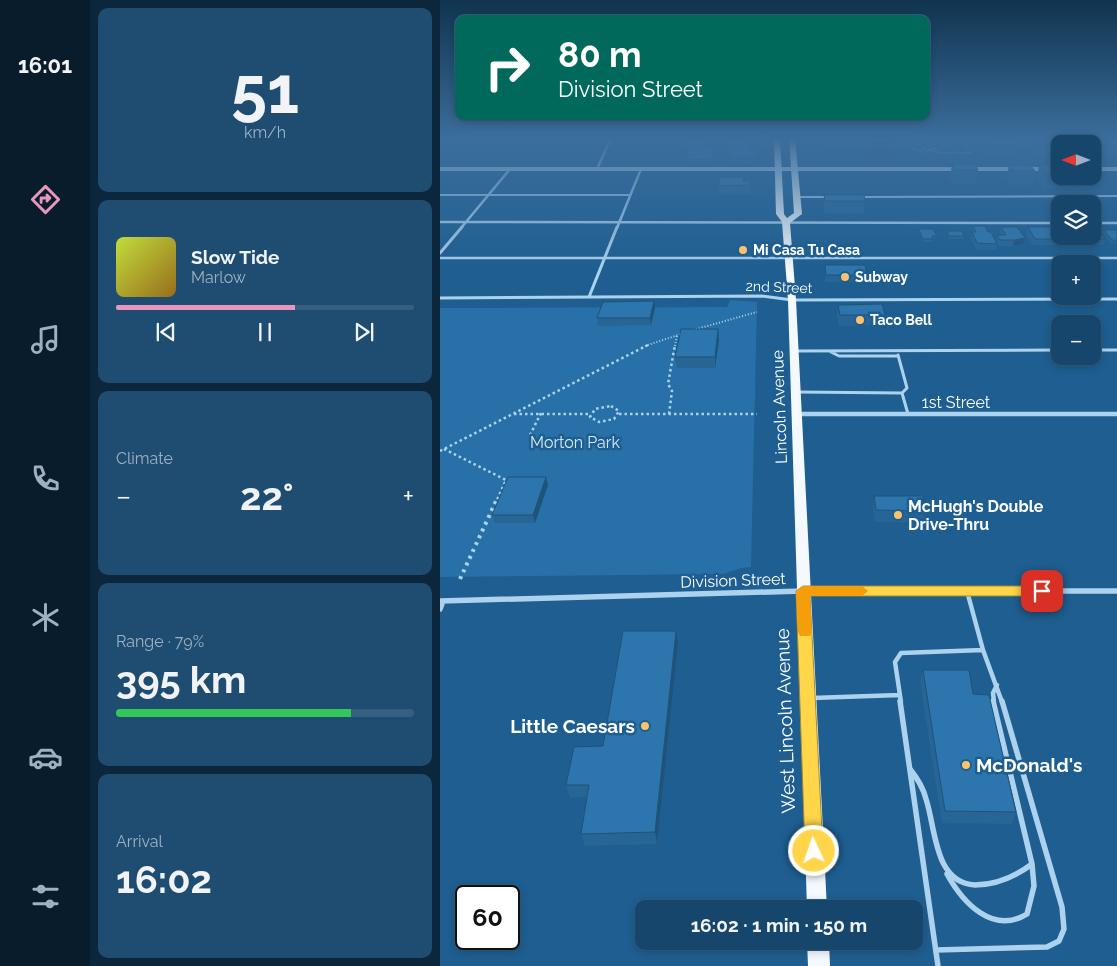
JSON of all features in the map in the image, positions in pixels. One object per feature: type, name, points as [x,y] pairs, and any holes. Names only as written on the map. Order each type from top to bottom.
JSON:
[{"type":"main road","name":"Lincoln Avenue","points":[[779,183],[780,214],[786,222],[792,300],[803,591]]},
{"type":"main road","points":[[786,222],[798,214],[795,183]]},
{"type":"main road","name":"West Lincoln Avenue","points":[[803,591],[817,900]]},
{"type":"main road","points":[[818,950],[819,966]]},
{"type":"street","points":[[440,253],[498,183]]},
{"type":"street","points":[[589,296],[635,183]]},
{"type":"street","points":[[440,222],[1051,223]]},
{"type":"street","points":[[1101,223],[1117,223]]},
{"type":"street","name":"2nd Street","points":[[440,298],[762,296],[792,300],[1117,299]]},
{"type":"street","name":"1st Street","points":[[796,414],[1117,414]]},
{"type":"street","name":"Division Street","points":[[442,601],[803,591],[1117,591]]},
{"type":"street","points":[[440,609],[442,601]]},
{"type":"lane","points":[[440,195],[630,195]]},
{"type":"lane","points":[[855,197],[1117,196]]},
{"type":"lane","points":[[796,197],[832,197]]},
{"type":"lane","points":[[440,258],[1117,258]]},
{"type":"lane","points":[[794,351],[1051,350]]},
{"type":"lane","points":[[1101,350],[1117,350]]},
{"type":"lane","points":[[828,351],[839,356],[898,356]]},
{"type":"lane","points":[[795,392],[902,393],[907,388],[897,351]]},
{"type":"lane","points":[[902,393],[908,414]]},
{"type":"lane","points":[[936,950],[1047,948],[1059,941],[1064,929],[1062,907],[997,684],[983,650],[966,591]]},
{"type":"lane","points":[[938,966],[895,662],[901,653],[983,650]]},
{"type":"lane","points":[[910,769],[916,774],[925,798],[939,855],[951,882],[967,901],[990,918],[1001,922],[1013,922],[1027,914],[1034,886],[1032,864],[994,710],[993,693],[997,684]]},
{"type":"lane","points":[[808,698],[900,695]]},
{"type":"lane","points":[[946,872],[959,883],[973,887],[1013,876],[1032,864]]},
{"type":"path","points":[[442,450],[620,357],[651,343],[758,312]]},
{"type":"path","points":[[668,414],[672,391],[668,384],[677,335]]},
{"type":"path","points":[[511,414],[590,414],[595,409],[607,406],[617,409],[618,414]]},
{"type":"path","points":[[530,435],[541,413]]},
{"type":"path","points":[[590,414],[592,419],[600,422],[610,421],[618,414],[757,414]]},
{"type":"path","points":[[442,450],[506,480],[460,579]]},
{"type":"green space","name":"Morton Park","points":[[730,300],[757,302],[751,567],[723,574],[440,577],[440,308],[727,307]]},
{"type":"building","points":[[719,183],[750,183],[750,185],[718,186]]},
{"type":"building","points":[[824,195],[864,195],[865,201],[825,201]]},
{"type":"building","points":[[973,226],[985,226],[988,232],[991,232],[997,244],[977,243],[972,232],[976,232]]},
{"type":"building","points":[[1001,227],[1017,227],[1025,238],[1000,240],[997,235],[1006,235]]},
{"type":"building","points":[[1028,227],[1051,227],[1051,239],[1035,239]]},
{"type":"building","points":[[919,229],[933,229],[937,236],[932,236],[933,239],[923,239]]},
{"type":"building","points":[[1104,230],[1117,230],[1117,240],[1112,240]]},
{"type":"building","points":[[947,231],[962,231],[964,236],[949,236]]},
{"type":"building","points":[[825,265],[865,265],[867,275],[826,275]]},
{"type":"building","points":[[654,301],[650,318],[597,318],[603,302]]},
{"type":"building","points":[[882,304],[885,315],[840,315],[838,305]]},
{"type":"building","points":[[681,329],[718,329],[715,357],[675,357]]},
{"type":"building","points":[[508,477],[546,477],[533,515],[492,515]]},
{"type":"building","points":[[874,496],[923,496],[925,511],[876,510]]},
{"type":"building","points":[[623,631],[676,631],[655,832],[581,834],[589,785],[566,785],[574,747],[603,746]]},
{"type":"building","name":"McDonald's","points":[[923,670],[969,670],[973,694],[989,695],[1016,812],[945,811]]},
{"type":"slow traffic","points":[[805,632],[803,591],[862,591]]},
{"type":"place","name":"Mi Casa Tu Casa","points":[[743,250]]},
{"type":"place","name":"Subway","points":[[845,277]]},
{"type":"place","name":"Taco Bell","points":[[860,320]]},
{"type":"place","name":"McHugh's Double Drive-Thru","points":[[898,515]]},
{"type":"place","name":"Little Caesars","points":[[645,726]]},
{"type":"place","name":"McDonald's","points":[[966,765]]},
{"type":"route","points":[[814,851],[803,591],[1042,591]]}]
